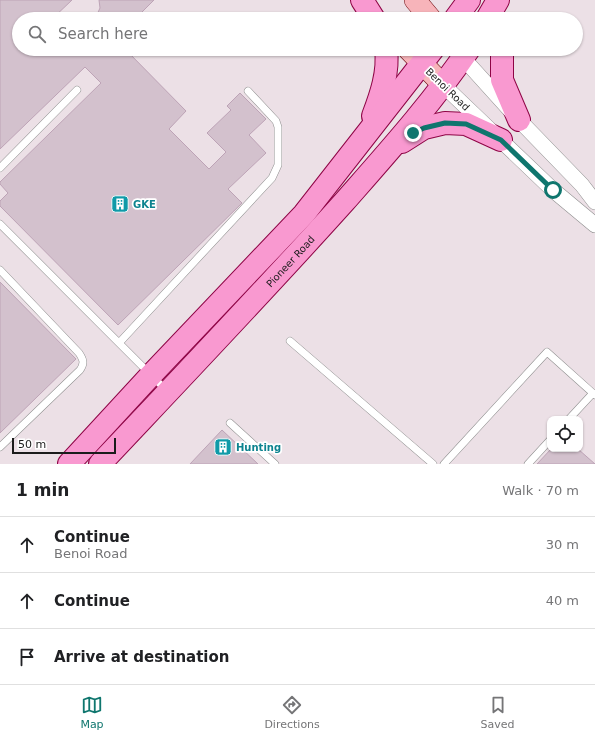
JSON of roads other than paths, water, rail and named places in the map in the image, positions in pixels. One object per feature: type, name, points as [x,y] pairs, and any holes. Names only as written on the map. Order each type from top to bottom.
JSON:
[{"type":"main road","points":[[362,0],[370,12]]},
{"type":"main road","points":[[366,0],[376,12]]},
{"type":"main road","points":[[415,0],[424,12]]},
{"type":"main road","points":[[460,12],[469,0]]},
{"type":"main road","points":[[491,12],[498,0]]},
{"type":"main road","points":[[502,0],[503,12]]},
{"type":"main road","points":[[367,132],[382,90],[386,73],[386,56]]},
{"type":"main road","points":[[69,464],[151,375],[304,214],[367,132],[420,56]]},
{"type":"main road","name":"Benoi Road","points":[[422,56],[443,84]]},
{"type":"main road","name":"Pioneer Road","points":[[100,464],[307,243],[388,152],[443,84],[460,56]]},
{"type":"main road","points":[[502,56],[502,80],[519,120]]},
{"type":"main road","points":[[388,152],[418,130],[445,123],[466,124],[501,140]]},
{"type":"street","points":[[465,56],[519,120],[582,186],[595,202]]},
{"type":"street","name":"Benoi Road","points":[[443,84],[553,190],[595,225]]},
{"type":"lane","points":[[0,168],[77,90]]},
{"type":"lane","points":[[119,343],[272,178],[278,165],[278,127],[276,121],[248,91]]},
{"type":"lane","points":[[0,224],[168,392]]},
{"type":"lane","points":[[0,270],[79,353],[83,361],[83,365],[80,370],[0,447]]},
{"type":"lane","points":[[290,341],[433,464]]},
{"type":"lane","points":[[444,464],[548,352],[594,394],[572,416]]},
{"type":"lane","points":[[230,423],[275,464]]},
{"type":"lane","points":[[528,464],[547,443]]},
{"type":"place","name":"GKE","points":[[120,204]]},
{"type":"place","name":"Hunting","points":[[223,447]]}]
